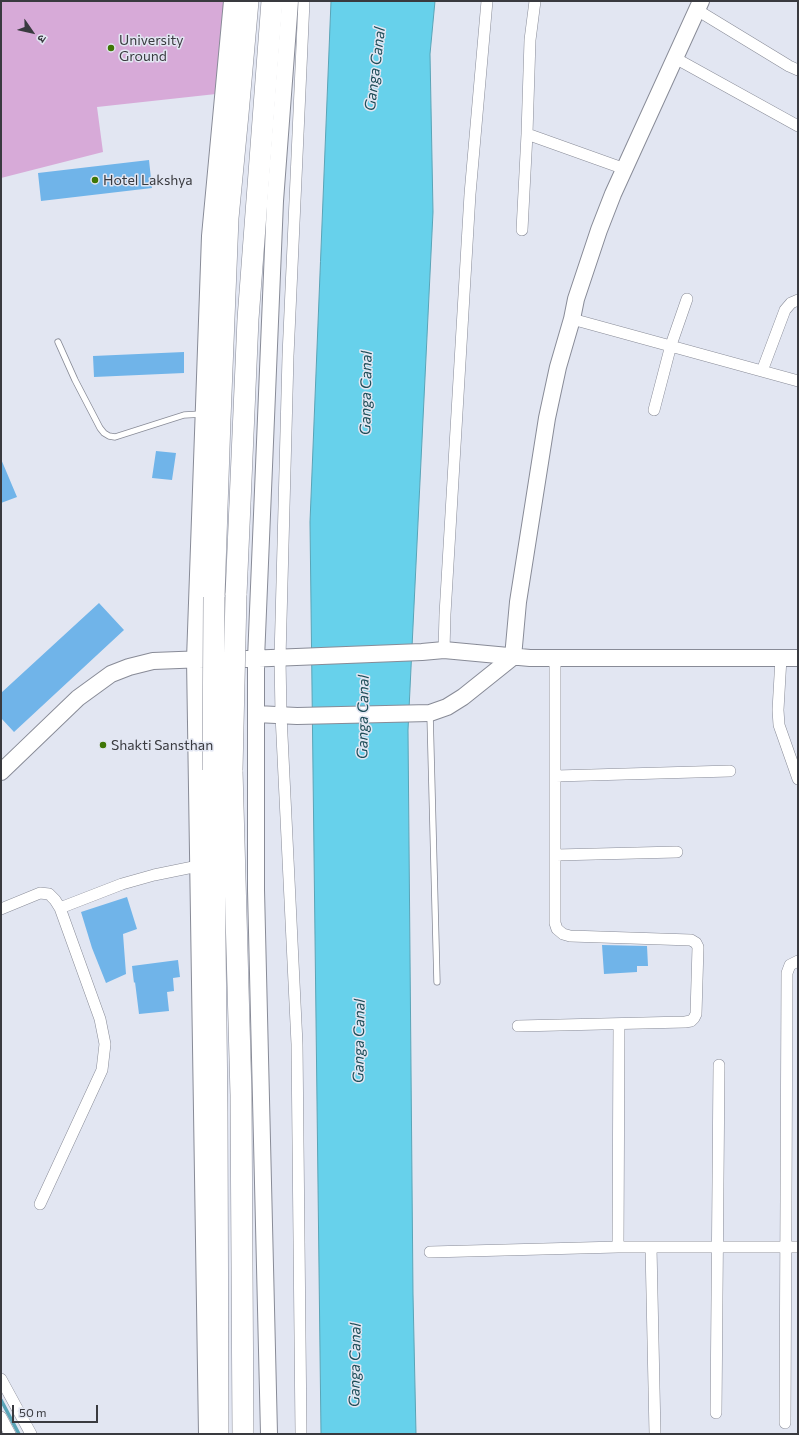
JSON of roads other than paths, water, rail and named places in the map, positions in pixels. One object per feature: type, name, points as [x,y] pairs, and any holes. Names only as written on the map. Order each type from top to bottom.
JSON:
[{"type":"highway","points":[[243,1434],[241,1095],[222,770],[214,597],[228,218],[248,1]]},
{"type":"highway","points":[[218,1434],[217,1111],[222,770],[236,595],[248,319],[272,1]]},
{"type":"street","points":[[207,1434],[204,1141],[195,659],[210,236],[232,1]]},
{"type":"street","points":[[269,1434],[256,898],[256,659],[275,201],[290,1]]},
{"type":"street","points":[[301,1434],[297,1044],[289,716],[280,658],[288,356],[304,1]]},
{"type":"street","points":[[444,650],[470,194],[487,1]]},
{"type":"street","points":[[522,230],[530,40],[534,1]]},
{"type":"street","points":[[256,714],[289,716],[425,714],[447,707],[463,697],[513,657],[518,602],[547,418],[558,367],[576,299],[599,230],[613,194],[699,5],[789,66],[798,70]]},
{"type":"street","points":[[675,58],[798,126]]},
{"type":"street","points":[[527,134],[625,169]]},
{"type":"street","points":[[654,410],[671,345],[687,299]]},
{"type":"street","points":[[762,371],[785,310],[791,303],[798,300]]},
{"type":"street","points":[[572,318],[798,381]]},
{"type":"street","points":[[1,772],[78,698],[111,674],[129,667],[153,661],[299,658],[444,650],[513,657],[798,658]]},
{"type":"street","points":[[518,1026],[685,1022],[691,1021],[696,1014],[698,947],[696,942],[691,940],[570,936],[563,934],[557,929],[555,923],[555,657]]},
{"type":"street","points":[[781,658],[778,710],[779,725],[798,779]]},
{"type":"street","points":[[556,776],[730,771]]},
{"type":"street","points":[[556,855],[678,852]]},
{"type":"street","points":[[60,908],[122,884],[198,866]]},
{"type":"street","points":[[1,909],[40,893],[49,894],[55,900],[60,908],[100,1019],[106,1044],[102,1070],[40,1204]]},
{"type":"street","points":[[785,1423],[787,973],[790,965],[798,961]]},
{"type":"street","points":[[618,1247],[619,1024]]},
{"type":"street","points":[[716,1413],[719,1065]]},
{"type":"street","points":[[430,1252],[618,1247],[798,1246]]},
{"type":"street","points":[[651,1247],[655,1434]]},
{"type":"street","points":[[1,1379],[31,1434]]},
{"type":"street","points":[[1,1417],[10,1434]]},
{"type":"lane","points":[[58,342],[75,380],[100,428],[109,436],[115,437],[184,415],[204,414]]},
{"type":"lane","points":[[425,714],[437,982]]},
{"type":"water","name":"Ganga Canal","points":[[331,1],[435,1],[430,54],[433,212],[408,730],[413,1294],[416,1434],[321,1434],[310,522]]},
{"type":"waterway","points":[[1,1400],[19,1434]]},
{"type":"place","name":"University Ground","points":[[111,48]]},
{"type":"place","name":"Hotel Lakshya","points":[[95,180]]},
{"type":"place","name":"Shakti Sansthan","points":[[103,745]]}]
